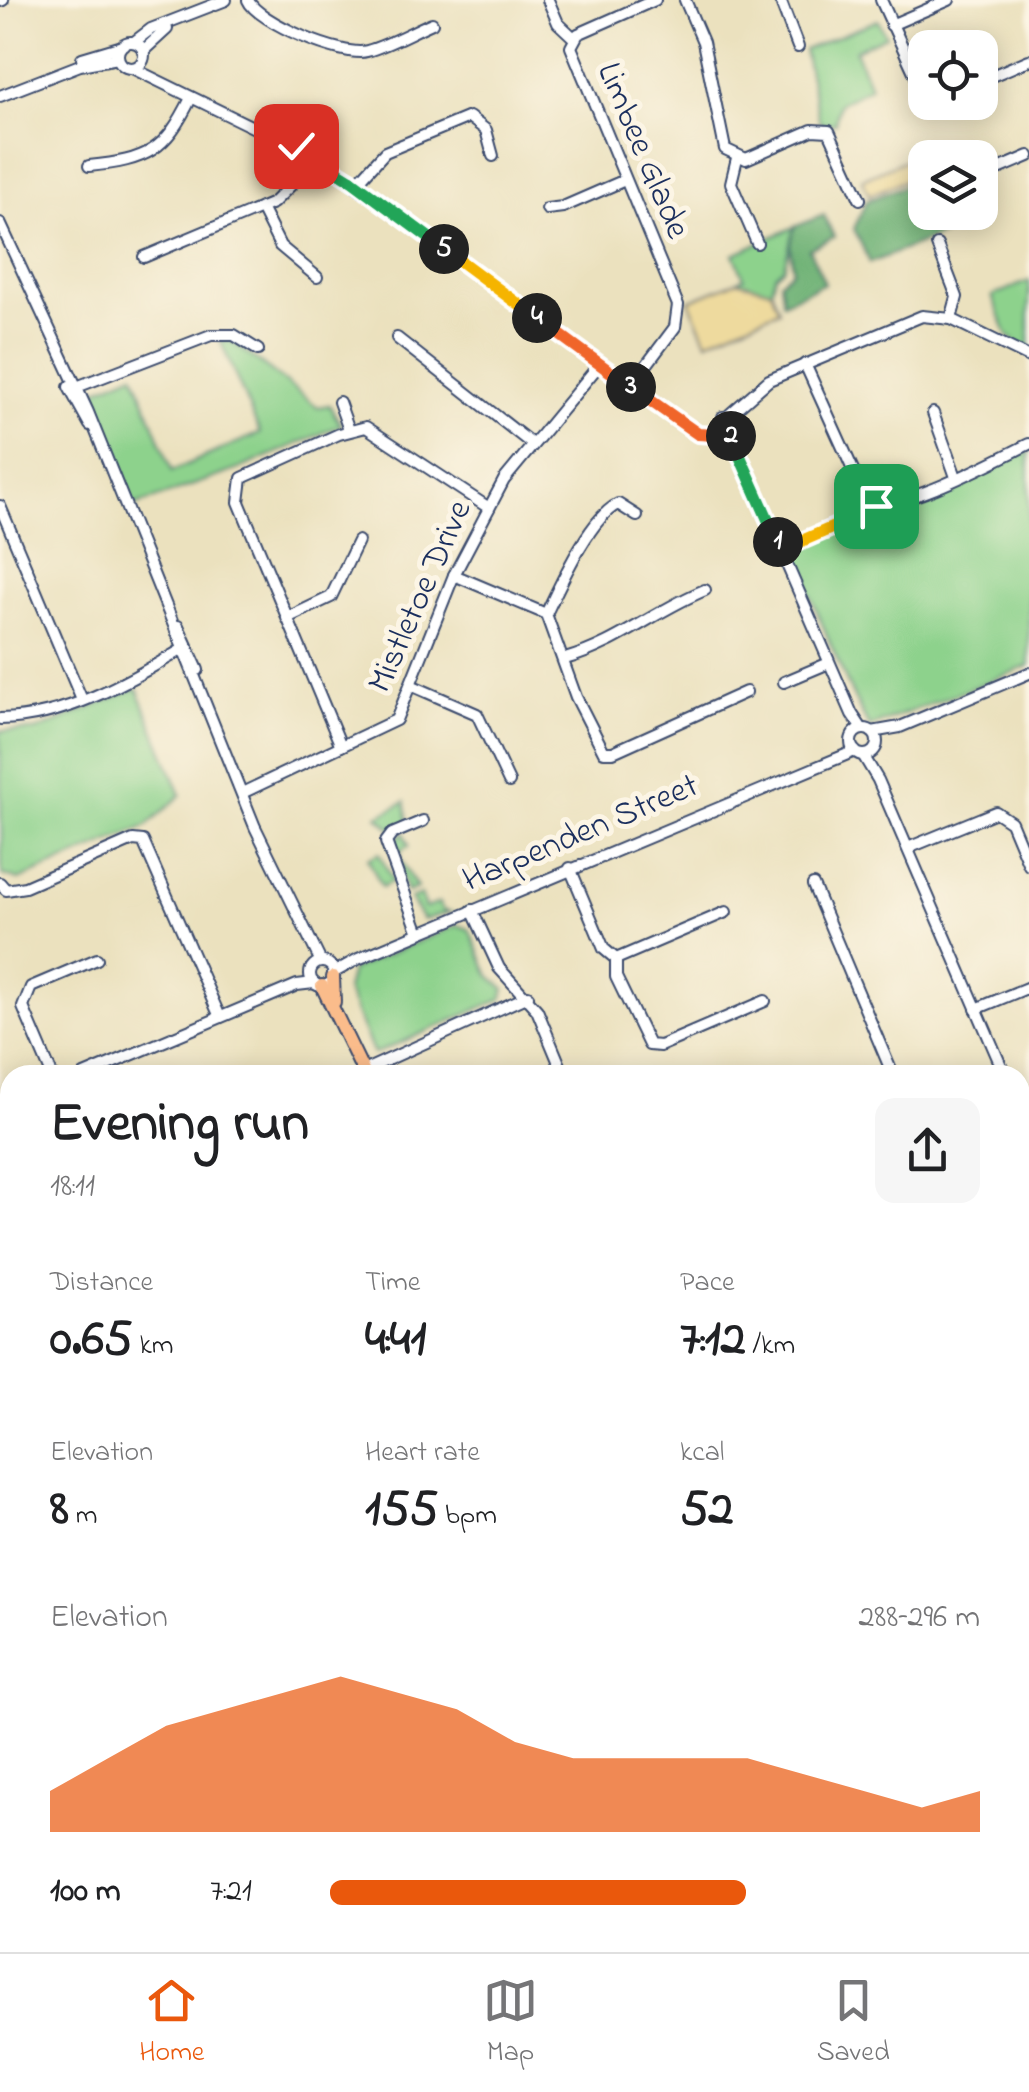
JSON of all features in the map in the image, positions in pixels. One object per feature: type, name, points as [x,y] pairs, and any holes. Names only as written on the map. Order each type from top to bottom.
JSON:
[{"type":"main road","points":[[326,980],[361,1065]]},
{"type":"street","points":[[0,96],[119,52],[151,29],[226,0]]},
{"type":"street","points":[[132,68],[158,33],[226,0]]},
{"type":"street","points":[[248,0],[267,19],[351,53],[366,52],[432,23]]},
{"type":"street","points":[[548,0],[558,23],[574,38]]},
{"type":"street","name":"Limbee Glade","points":[[634,389],[679,316],[572,58],[574,38],[655,0]]},
{"type":"street","points":[[685,0],[703,42],[725,149],[737,158],[755,156],[821,128],[835,137],[860,198]]},
{"type":"street","points":[[780,0],[798,47]]},
{"type":"street","points":[[881,0],[908,60]]},
{"type":"street","points":[[891,25],[949,0]]},
{"type":"street","points":[[134,42],[163,85]]},
{"type":"street","points":[[119,52],[124,67],[310,154],[356,184],[601,366],[705,436],[732,426],[750,395],[769,380],[914,318],[951,319],[1029,356]]},
{"type":"street","points":[[998,73],[1029,60]]},
{"type":"street","points":[[89,166],[116,163],[168,141],[191,98]]},
{"type":"street","points":[[356,184],[385,152],[469,117],[486,130],[493,156]]},
{"type":"street","points":[[144,257],[282,196],[310,154]]},
{"type":"street","points":[[998,169],[1029,156]]},
{"type":"street","points":[[737,158],[731,183],[758,243]]},
{"type":"street","points":[[547,209],[563,207],[625,180]]},
{"type":"street","points":[[261,208],[280,246],[318,277]]},
{"type":"street","points":[[0,223],[326,980]]},
{"type":"street","points":[[937,245],[957,297],[951,319]]},
{"type":"street","points":[[75,392],[211,334],[234,335],[258,350]]},
{"type":"street","points":[[397,338],[532,444]]},
{"type":"street","points":[[805,364],[868,503]]},
{"type":"street","name":"Mistletoe Drive","points":[[243,787],[396,720],[454,575],[489,508],[532,444],[601,366]]},
{"type":"street","points":[[339,402],[350,430]]},
{"type":"street","points":[[933,412],[956,476]]},
{"type":"street","points":[[732,426],[852,714],[859,740],[1000,1065]]},
{"type":"street","points":[[341,746],[237,489],[250,472],[350,430],[375,430],[489,508]]},
{"type":"street","points":[[868,503],[884,505],[1029,444]]},
{"type":"street","points":[[781,550],[850,520],[868,503]]},
{"type":"street","points":[[546,614],[584,544],[610,508],[618,504],[637,516]]},
{"type":"street","points":[[0,506],[82,700]]},
{"type":"street","points":[[287,618],[331,596],[358,541]]},
{"type":"street","points":[[454,575],[546,614],[576,698],[604,752],[613,752],[746,692]]},
{"type":"street","points":[[564,659],[625,635],[658,610],[704,590]]},
{"type":"street","points":[[0,719],[41,716],[187,654]]},
{"type":"street","points":[[784,682],[829,664]]},
{"type":"street","name":"Harpenden Street","points":[[107,1065],[297,984],[326,980],[358,958],[826,760],[859,740],[1029,673]]},
{"type":"street","points":[[412,686],[477,714],[509,782]]},
{"type":"street","name":"Harpenden Street","points":[[859,740],[876,746],[900,727]]},
{"type":"street","points":[[859,740],[876,746],[878,780]]},
{"type":"street","points":[[908,848],[996,812],[1010,822],[1029,865]]},
{"type":"street","points":[[420,932],[386,842],[392,834],[423,822]]},
{"type":"street","points":[[3,890],[24,887],[133,840],[142,841],[220,1017]]},
{"type":"street","points":[[570,868],[604,949],[616,959]]},
{"type":"street","points":[[813,886],[889,1065]]},
{"type":"street","points":[[472,910],[499,968],[528,996],[559,1065]]},
{"type":"street","points":[[616,959],[726,912]]},
{"type":"street","name":"Harpenden Street","points":[[297,984],[317,965],[358,958]]},
{"type":"street","points":[[48,1065],[19,994],[97,959]]},
{"type":"street","points":[[616,959],[616,977],[649,1045],[660,1046],[765,1001]]},
{"type":"street","points":[[317,965],[326,980]]},
{"type":"street","points":[[976,1009],[1029,987]]},
{"type":"street","points":[[381,1065],[528,996]]},
{"type":"green space","points":[[878,20],[886,36],[855,50],[870,87],[839,104],[835,123],[820,124],[804,50]]},
{"type":"green space","points":[[908,185],[908,230],[949,232],[870,263],[854,229],[866,201]]},
{"type":"green space","points":[[824,215],[834,237],[809,249],[825,283],[783,302],[780,281],[793,270],[790,246],[794,227]]},
{"type":"green space","points":[[794,227],[784,267],[775,275],[771,290],[737,281],[744,278],[734,254]]},
{"type":"green space","points":[[1029,281],[1029,351],[1008,336],[992,296]]},
{"type":"green space","points":[[220,340],[231,341],[318,407],[329,405],[341,425],[239,469],[134,506],[89,398],[93,391],[134,373],[172,471],[260,433]]},
{"type":"green space","points":[[1029,451],[1029,666],[870,727],[828,639],[797,551],[870,514],[908,505]]},
{"type":"green space","points":[[137,688],[181,795],[147,826],[19,880],[2,875],[0,731],[36,731]]},
{"type":"green space","points":[[405,802],[408,823],[392,830],[378,816]]},
{"type":"green space","points":[[404,833],[409,846],[401,850],[400,859],[417,888],[407,892],[390,843]]},
{"type":"green space","points":[[379,853],[393,881],[382,887],[368,859]]},
{"type":"green space","points":[[421,895],[425,908],[439,903],[442,910],[450,912],[423,920],[410,899]]},
{"type":"green space","points":[[457,925],[469,929],[489,975],[505,989],[502,999],[374,1054],[346,990],[351,970]]},
{"type":"sand","points":[[908,159],[908,179],[869,195],[862,179]]},
{"type":"sand","points":[[737,281],[771,290],[779,310],[707,341],[689,301]]},
{"type":"route","points":[[296,146],[356,184],[698,434],[731,436],[781,550],[850,520],[868,503],[876,506]]}]
